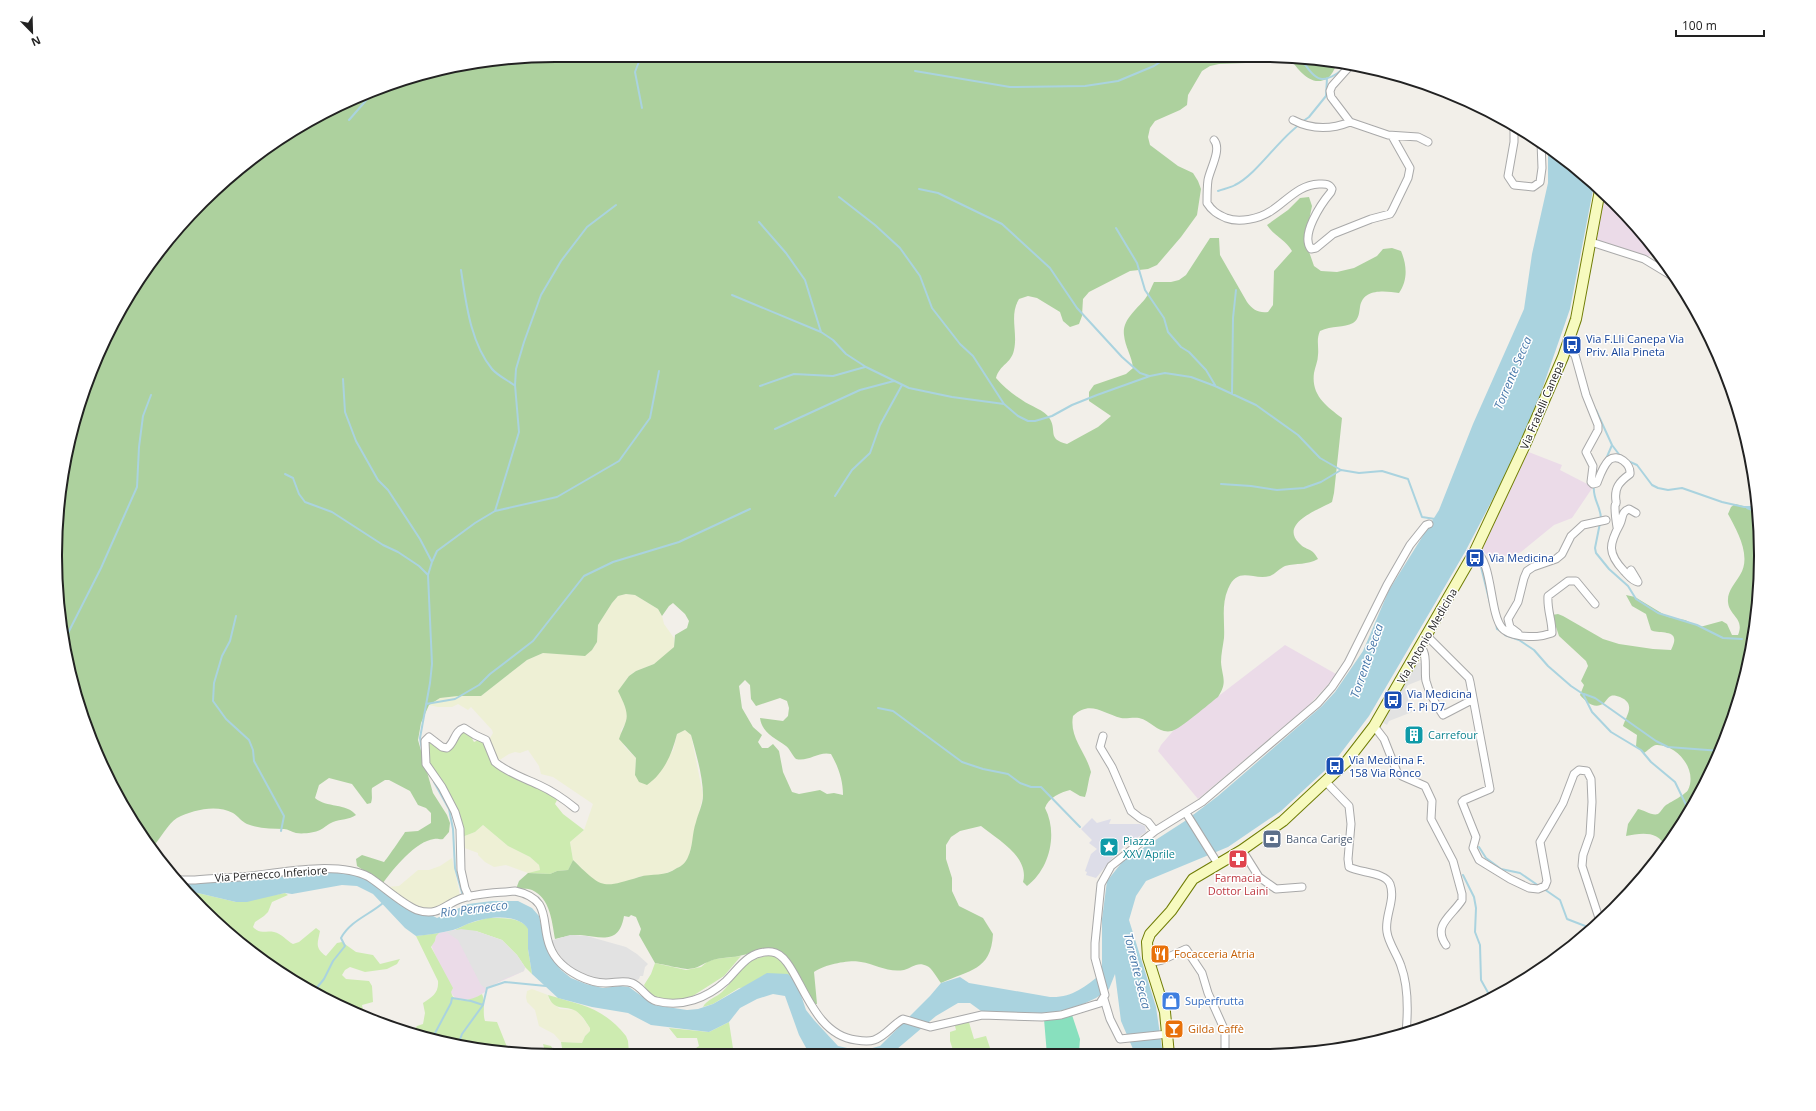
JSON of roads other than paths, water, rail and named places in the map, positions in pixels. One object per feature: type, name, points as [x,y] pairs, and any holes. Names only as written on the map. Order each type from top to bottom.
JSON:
[{"type":"main road","name":"Via Fratelli Canepa","points":[[1477,547],[1524,447],[1567,347],[1576,319],[1599,197]]},
{"type":"main road","name":"Via Antonio Medicina","points":[[1168,1049],[1164,1012],[1149,963],[1147,942],[1150,934],[1171,911],[1193,879],[1216,860],[1242,850],[1283,822],[1347,761],[1374,726],[1421,647],[1477,547]]},
{"type":"street","points":[[1348,70],[1332,86],[1330,91],[1331,97],[1350,122],[1392,136],[1418,137],[1428,142]]},
{"type":"street","points":[[1293,120],[1304,125],[1326,129],[1350,122]]},
{"type":"street","points":[[1514,132],[1514,142],[1508,176],[1514,185],[1533,186],[1540,182],[1542,150]]},
{"type":"street","points":[[1214,140],[1217,143],[1217,148],[1208,180],[1207,203],[1216,214],[1223,217],[1237,220],[1258,217],[1271,211],[1305,186],[1326,183],[1331,186],[1332,189],[1313,218],[1308,242],[1311,250],[1316,248],[1333,234],[1371,219],[1390,214],[1408,178],[1410,168],[1392,136]]},
{"type":"street","points":[[1591,242],[1644,259],[1664,271]]},
{"type":"street","points":[[1567,347],[1575,355],[1586,395],[1598,425],[1598,430],[1586,452],[1593,466],[1593,484],[1597,483],[1607,462],[1611,459],[1618,458],[1627,463],[1630,467],[1630,474],[1621,480],[1615,490],[1614,496],[1616,502],[1617,527]]},
{"type":"street","points":[[1631,570],[1638,582],[1631,579],[1613,558],[1612,540],[1621,516],[1626,509],[1636,513]]},
{"type":"street","points":[[1524,636],[1510,627],[1508,619],[1518,602],[1527,571],[1533,567],[1556,559],[1562,554],[1571,536],[1583,526],[1606,520]]},
{"type":"street","points":[[1166,1034],[1120,1039],[1110,1019],[1097,972],[1095,958],[1095,943],[1101,884],[1111,866],[1155,831],[1187,815],[1318,703],[1348,663],[1387,585],[1410,545],[1426,525],[1429,524]]},
{"type":"street","points":[[1477,547],[1486,571],[1502,628],[1514,635],[1538,638],[1552,633],[1552,623],[1547,609],[1548,596],[1568,581],[1576,581],[1595,604]]},
{"type":"street","points":[[1427,636],[1469,678],[1470,682],[1490,789],[1462,802],[1476,837],[1473,848],[1479,860],[1510,879],[1529,888],[1538,889],[1545,886],[1547,881],[1540,842],[1563,803],[1574,774],[1579,770],[1587,771],[1591,778],[1592,802],[1590,835],[1583,854],[1582,866],[1598,915]]},
{"type":"street","points":[[1421,647],[1424,652],[1426,682],[1434,702],[1443,715],[1468,702]]},
{"type":"street","points":[[1374,726],[1384,739],[1397,772],[1402,776],[1425,786],[1432,801],[1431,819],[1456,869],[1462,900],[1443,923],[1440,932],[1446,945]]},
{"type":"street","points":[[465,898],[460,860],[460,829],[455,812],[442,787],[426,764],[425,741],[429,737],[442,747],[447,748],[458,731],[467,728],[474,735],[486,740],[489,743],[495,762],[522,779],[538,785],[559,796],[576,808]]},
{"type":"street","points":[[1103,736],[1100,747],[1112,767],[1128,807],[1140,818],[1148,822],[1155,831]]},
{"type":"street","points":[[1326,782],[1349,806],[1351,814],[1348,859],[1349,867],[1356,871],[1386,878],[1390,884],[1392,898],[1387,932],[1402,968],[1405,984],[1406,1027]]},
{"type":"street","points":[[1187,815],[1216,860]]},
{"type":"street","points":[[1242,850],[1259,877],[1276,889],[1302,887]]},
{"type":"street","name":"Via Pernecco Inferiore","points":[[183,880],[248,876],[312,869],[349,871],[363,873],[416,910],[437,911],[465,898],[515,891],[530,896],[541,907],[550,949],[558,961],[569,971],[585,979],[597,982],[624,981],[634,984],[654,1001],[676,1003],[698,999],[711,992],[727,980],[745,960],[753,955],[772,952],[783,957],[799,982],[806,998],[828,1027],[844,1038],[866,1042],[882,1036],[900,1020],[906,1019],[930,1027],[982,1015],[1042,1017],[1061,1015],[1100,1003],[1104,997]]},
{"type":"street","points":[[1149,963],[1162,960],[1183,949],[1187,950],[1202,973],[1208,993],[1225,1030],[1225,1049]]},
{"type":"water","name":"Torrente Secca","points":[[1548,154],[1593,191],[1570,309],[1537,404],[1510,466],[1465,552],[1369,716],[1334,762],[1281,811],[1228,847],[1146,881],[1136,896],[1129,920],[1156,1007],[1162,1049],[1133,1049],[1121,1021],[1115,974],[1109,989],[1096,998],[1079,1006],[1056,1012],[1041,1013],[981,1011],[970,1003],[958,1003],[936,1016],[897,1049],[869,1049],[880,1046],[941,983],[960,977],[969,983],[1050,997],[1072,994],[1090,983],[1102,973],[1102,919],[1107,881],[1123,861],[1185,821],[1218,796],[1322,706],[1335,692],[1363,651],[1389,590],[1439,510],[1473,424],[1524,309],[1532,254],[1548,183]]},
{"type":"water","name":"Rio Pernecco","points":[[313,872],[343,873],[361,876],[388,893],[437,918],[468,904],[492,901],[518,901],[532,908],[539,916],[548,953],[561,970],[571,978],[586,984],[603,988],[620,986],[629,987],[654,1005],[687,1010],[698,1009],[713,1004],[767,973],[788,974],[797,983],[806,1010],[838,1046],[852,1049],[807,1049],[799,1035],[785,996],[773,994],[757,999],[740,1008],[729,1022],[709,1032],[651,1025],[628,1013],[592,1007],[558,998],[532,974],[528,949],[528,929],[517,920],[510,918],[480,920],[453,930],[416,936],[405,928],[373,894],[357,886],[342,885],[292,894],[285,893],[247,902],[236,902],[195,892],[185,882],[238,881]]},
{"type":"waterway","points":[[639,62],[635,72],[642,108]]},
{"type":"waterway","points":[[915,71],[1010,87],[1085,86],[1118,81],[1160,62]]},
{"type":"waterway","points":[[1305,64],[1314,75],[1323,79],[1329,78],[1343,69]]},
{"type":"waterway","points":[[1302,122],[1309,117],[1326,96],[1327,78]]},
{"type":"waterway","points":[[349,120],[366,100]]},
{"type":"waterway","points":[[1218,191],[1233,186],[1251,174],[1283,139],[1299,125]]},
{"type":"waterway","points":[[919,189],[938,193],[1002,224],[1050,268],[1077,308],[1122,357],[1140,373],[1149,376]]},
{"type":"waterway","points":[[839,197],[875,225],[900,248],[920,276],[932,308],[960,344],[973,356],[1004,404],[1018,416],[1028,421],[1035,421],[1052,416],[1072,405],[1150,376],[1165,373],[1191,377],[1215,386],[1256,405],[1298,435],[1320,458],[1341,470],[1359,473],[1382,471],[1408,479],[1422,517],[1435,519]]},
{"type":"waterway","points":[[495,511],[519,432],[515,385],[516,369],[541,295],[561,261],[587,227],[616,205]]},
{"type":"waterway","points":[[759,222],[786,253],[805,280],[821,332]]},
{"type":"waterway","points":[[1116,228],[1137,263],[1145,290],[1164,318],[1168,332],[1181,347],[1189,352],[1206,370],[1215,385]]},
{"type":"waterway","points":[[461,270],[470,321],[479,347],[492,369],[514,385]]},
{"type":"waterway","points":[[1232,394],[1233,318],[1236,290]]},
{"type":"waterway","points":[[732,295],[821,332],[833,340],[846,354],[866,367],[909,388],[952,397],[1004,404]]},
{"type":"waterway","points":[[760,386],[794,374],[833,376],[865,367]]},
{"type":"waterway","points":[[422,750],[420,738],[432,664],[428,575],[437,551],[475,523],[495,511],[557,497],[619,461],[650,418],[659,371]]},
{"type":"waterway","points":[[343,379],[345,412],[356,441],[378,480],[388,490],[420,539],[432,562]]},
{"type":"waterway","points":[[775,429],[860,390],[894,381]]},
{"type":"waterway","points":[[835,496],[852,470],[870,453],[880,425],[902,385]]},
{"type":"waterway","points":[[68,633],[101,568],[137,487],[139,447],[143,416],[151,395]]},
{"type":"waterway","points":[[1596,410],[1612,445],[1621,457]]},
{"type":"waterway","points":[[1606,459],[1612,445]]},
{"type":"waterway","points":[[1628,461],[1637,465],[1652,485],[1658,488],[1668,490],[1682,488],[1722,502],[1744,507],[1752,507]]},
{"type":"waterway","points":[[1221,484],[1251,486],[1277,490],[1304,488],[1321,482],[1341,470]]},
{"type":"waterway","points":[[285,474],[293,478],[299,494],[305,502],[332,512],[383,545],[398,552],[419,566],[428,575]]},
{"type":"waterway","points":[[1594,485],[1594,494],[1600,510],[1601,519]]},
{"type":"waterway","points":[[1747,508],[1752,510]]},
{"type":"waterway","points":[[426,704],[455,699],[479,685],[490,674],[533,641],[584,576],[613,562],[679,542],[750,509]]},
{"type":"waterway","points":[[1600,523],[1595,548],[1596,553],[1609,569],[1628,586],[1636,599],[1658,613],[1697,625],[1723,638],[1742,639]]},
{"type":"waterway","points":[[1479,559],[1490,603]]},
{"type":"waterway","points":[[236,616],[230,641],[222,656],[214,683],[213,701],[226,719],[249,740],[253,750],[254,761],[284,816],[281,831]]},
{"type":"waterway","points":[[1496,623],[1497,629],[1502,632]]},
{"type":"waterway","points":[[1505,635],[1519,640],[1534,650],[1548,666],[1571,686],[1583,694],[1592,712],[1611,732],[1641,750],[1651,762],[1675,782],[1686,805]]},
{"type":"waterway","points":[[1584,694],[1595,698],[1656,741],[1668,747],[1713,750]]},
{"type":"waterway","points":[[878,708],[893,711],[962,762],[983,769],[1008,774],[1020,783],[1031,787],[1041,787],[1080,827]]},
{"type":"waterway","points":[[434,782],[449,809],[453,829],[455,868],[463,896]]},
{"type":"waterway","points":[[1479,847],[1486,858],[1501,869],[1520,873],[1539,886]]},
{"type":"waterway","points":[[1463,875],[1474,897],[1476,908],[1475,932],[1480,945],[1481,980],[1488,993]]},
{"type":"waterway","points":[[1544,889],[1560,900],[1567,919],[1586,926]]},
{"type":"waterway","points":[[317,987],[324,979],[333,961],[345,946],[341,938],[345,932],[349,927],[383,903]]},
{"type":"waterway","points":[[460,1040],[462,1034],[483,1005],[487,988],[505,982],[546,986]]},
{"type":"waterway","points":[[435,1034],[451,1003],[452,998],[471,1001],[483,1005]]},
{"type":"place","name":"Via F.Lli Canepa Via Priv. Alla Pineta","points":[[1572,345]]},
{"type":"place","name":"Via Medicina","points":[[1475,558]]},
{"type":"place","name":"Via Medicina F. Pi D7","points":[[1393,700]]},
{"type":"place","name":"Carrefour","points":[[1414,735]]},
{"type":"place","name":"Via Medicina F. 158 Via Ronco","points":[[1335,766]]},
{"type":"place","name":"Banca Carige","points":[[1272,839]]},
{"type":"place","name":"Piazza XXV Aprile","points":[[1109,847]]},
{"type":"place","name":"Farmacia Dottor Laini","points":[[1238,859]]},
{"type":"place","name":"Focacceria Atria","points":[[1160,954]]},
{"type":"place","name":"Superfrutta","points":[[1171,1001]]},
{"type":"place","name":"Gilda Caffè","points":[[1174,1029]]}]
